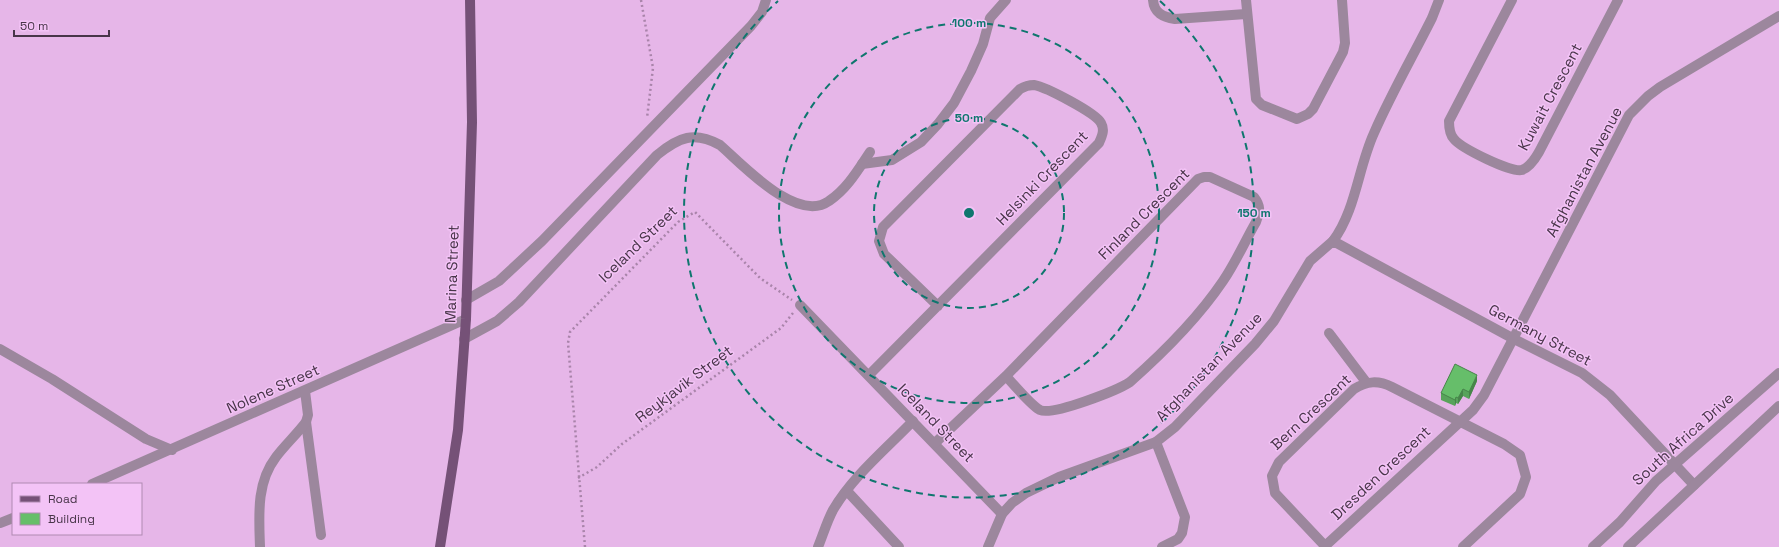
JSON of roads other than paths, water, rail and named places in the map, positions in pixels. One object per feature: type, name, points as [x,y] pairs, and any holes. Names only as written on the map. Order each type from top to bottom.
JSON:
[{"type":"main road","name":"Marina Street","points":[[440,547],[458,430],[466,319],[472,115],[470,0]]},
{"type":"street","points":[[466,300],[499,281],[542,241],[751,26],[762,12],[766,0]]},
{"type":"street","points":[[862,164],[892,160],[921,142],[938,124],[954,103],[971,71],[983,44],[990,18],[1006,0]]},
{"type":"street","points":[[1153,0],[1156,10],[1166,18],[1174,19],[1246,14]]},
{"type":"street","points":[[1246,0],[1246,14],[1256,99],[1262,105],[1287,116],[1301,118],[1313,109],[1343,52],[1345,43],[1342,0]]},
{"type":"street","name":"Afghanistan Avenue","points":[[988,547],[1002,514],[1012,503],[1026,493],[1059,477],[1156,442],[1175,427],[1255,344],[1274,321],[1310,261],[1333,241],[1340,231],[1349,211],[1361,167],[1374,133],[1432,18],[1439,0]]},
{"type":"street","name":"Kuwait Crescent","points":[[1512,0],[1449,121],[1449,128],[1454,139],[1463,146],[1507,168],[1517,170],[1529,166],[1539,152],[1618,0]]},
{"type":"street","name":"Afghanistan Avenue","points":[[1514,339],[1629,115],[1648,96],[1660,87],[1779,16]]},
{"type":"street","name":"Helsinki Crescent","points":[[869,375],[938,306],[1099,143],[1103,131],[1102,125],[1096,116],[1041,87],[1026,85],[1020,89],[883,227],[879,241],[884,254],[938,306]]},
{"type":"street","points":[[464,339],[497,321],[519,302],[657,155],[677,141],[696,137],[720,145],[784,197],[798,205],[806,207],[818,206],[829,202],[844,188],[870,152]]},
{"type":"street","name":"Finland Crescent","points":[[935,443],[1006,376],[1198,179],[1204,177],[1210,178],[1254,197],[1257,201],[1260,212],[1256,222],[1224,280],[1210,299],[1183,329],[1130,382],[1119,388],[1067,407],[1045,412],[1037,408],[1006,376]]},
{"type":"street","name":"Germany Street","points":[[1333,241],[1345,249],[1514,339],[1582,372],[1610,396],[1694,485]]},
{"type":"street","name":"Iceland Street","points":[[800,305],[1002,514]]},
{"type":"street","name":"Nolene Street","points":[[94,483],[466,319]]},
{"type":"street","points":[[1329,332],[1366,382]]},
{"type":"street","name":"Dresden Crescent","points":[[1324,546],[1473,410],[1484,396],[1514,339]]},
{"type":"street","points":[[0,349],[52,379],[146,439],[172,450]]},
{"type":"street","name":"South Africa Drive","points":[[1593,547],[1675,464],[1696,448],[1779,373]]},
{"type":"street","name":"Bern Crescent","points":[[1324,546],[1275,493],[1272,476],[1280,462],[1354,388],[1366,382],[1385,384],[1460,421]]},
{"type":"street","points":[[305,391],[308,415],[306,422],[322,535]]},
{"type":"street","points":[[1628,547],[1779,406]]},
{"type":"street","points":[[818,547],[832,511],[847,491],[913,421]]},
{"type":"street","points":[[1460,421],[1514,450],[1520,455],[1526,477],[1520,494],[1463,547]]},
{"type":"street","points":[[260,547],[259,501],[267,473],[274,459],[306,422]]},
{"type":"street","points":[[1156,442],[1185,517],[1182,533],[1178,539],[1162,547]]},
{"type":"street","points":[[847,491],[900,547]]},
{"type":"street","points":[[0,523],[12,518]]}]
